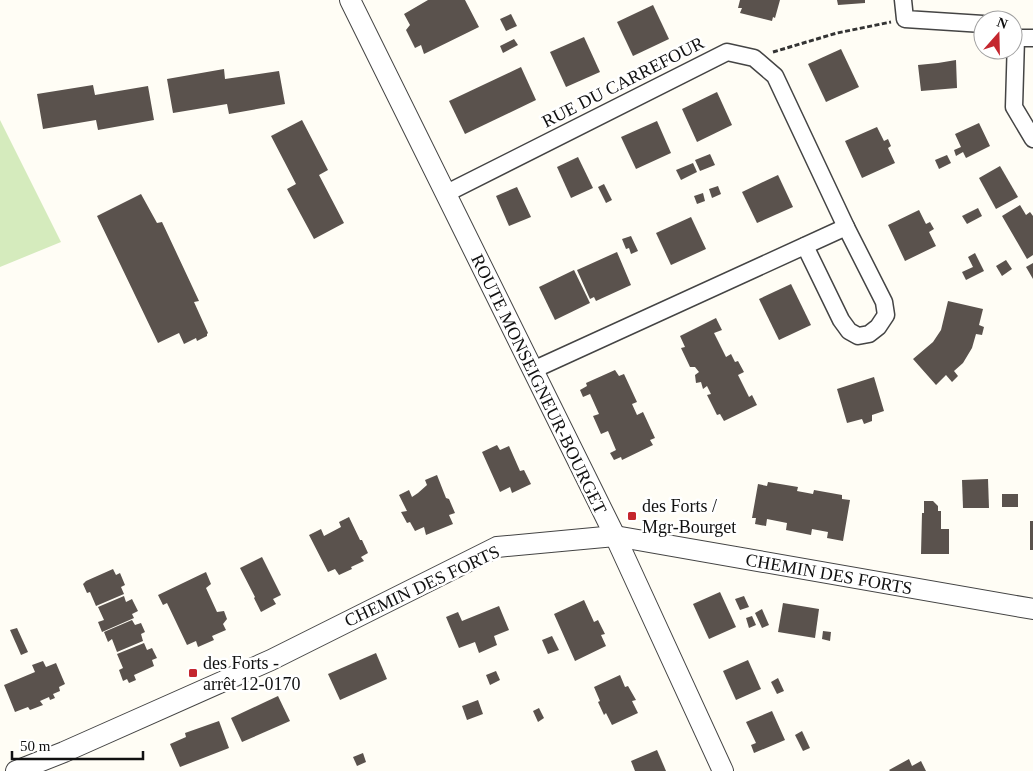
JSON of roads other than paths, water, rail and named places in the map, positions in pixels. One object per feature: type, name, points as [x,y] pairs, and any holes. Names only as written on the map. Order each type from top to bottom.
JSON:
[{"type":"street","name":"ROUTE MONSEIGNEUR-BOURGET","points":[[350,0],[615,536],[722,771]]},
{"type":"street","points":[[903,0],[905,19],[973,23]]},
{"type":"street","name":"RUE DU CARREFOUR","points":[[445,194],[727,52],[754,58],[775,76],[846,227],[884,302],[886,315],[878,327],[869,334],[858,336],[849,331],[840,320],[805,246]]},
{"type":"street","points":[[1014,60],[1014,107],[1033,139]]},
{"type":"street","points":[[533,370],[846,227]]},
{"type":"street","name":"CHEMIN DES FORTS","points":[[16,771],[64,752],[271,660],[497,547],[615,536],[1033,610]]},
{"type":"place","name":"des Forts / Mgr-Bourget","points":[[632,516]]},
{"type":"place","name":"des Forts - arrêt 12-0170","points":[[193,673]]}]
